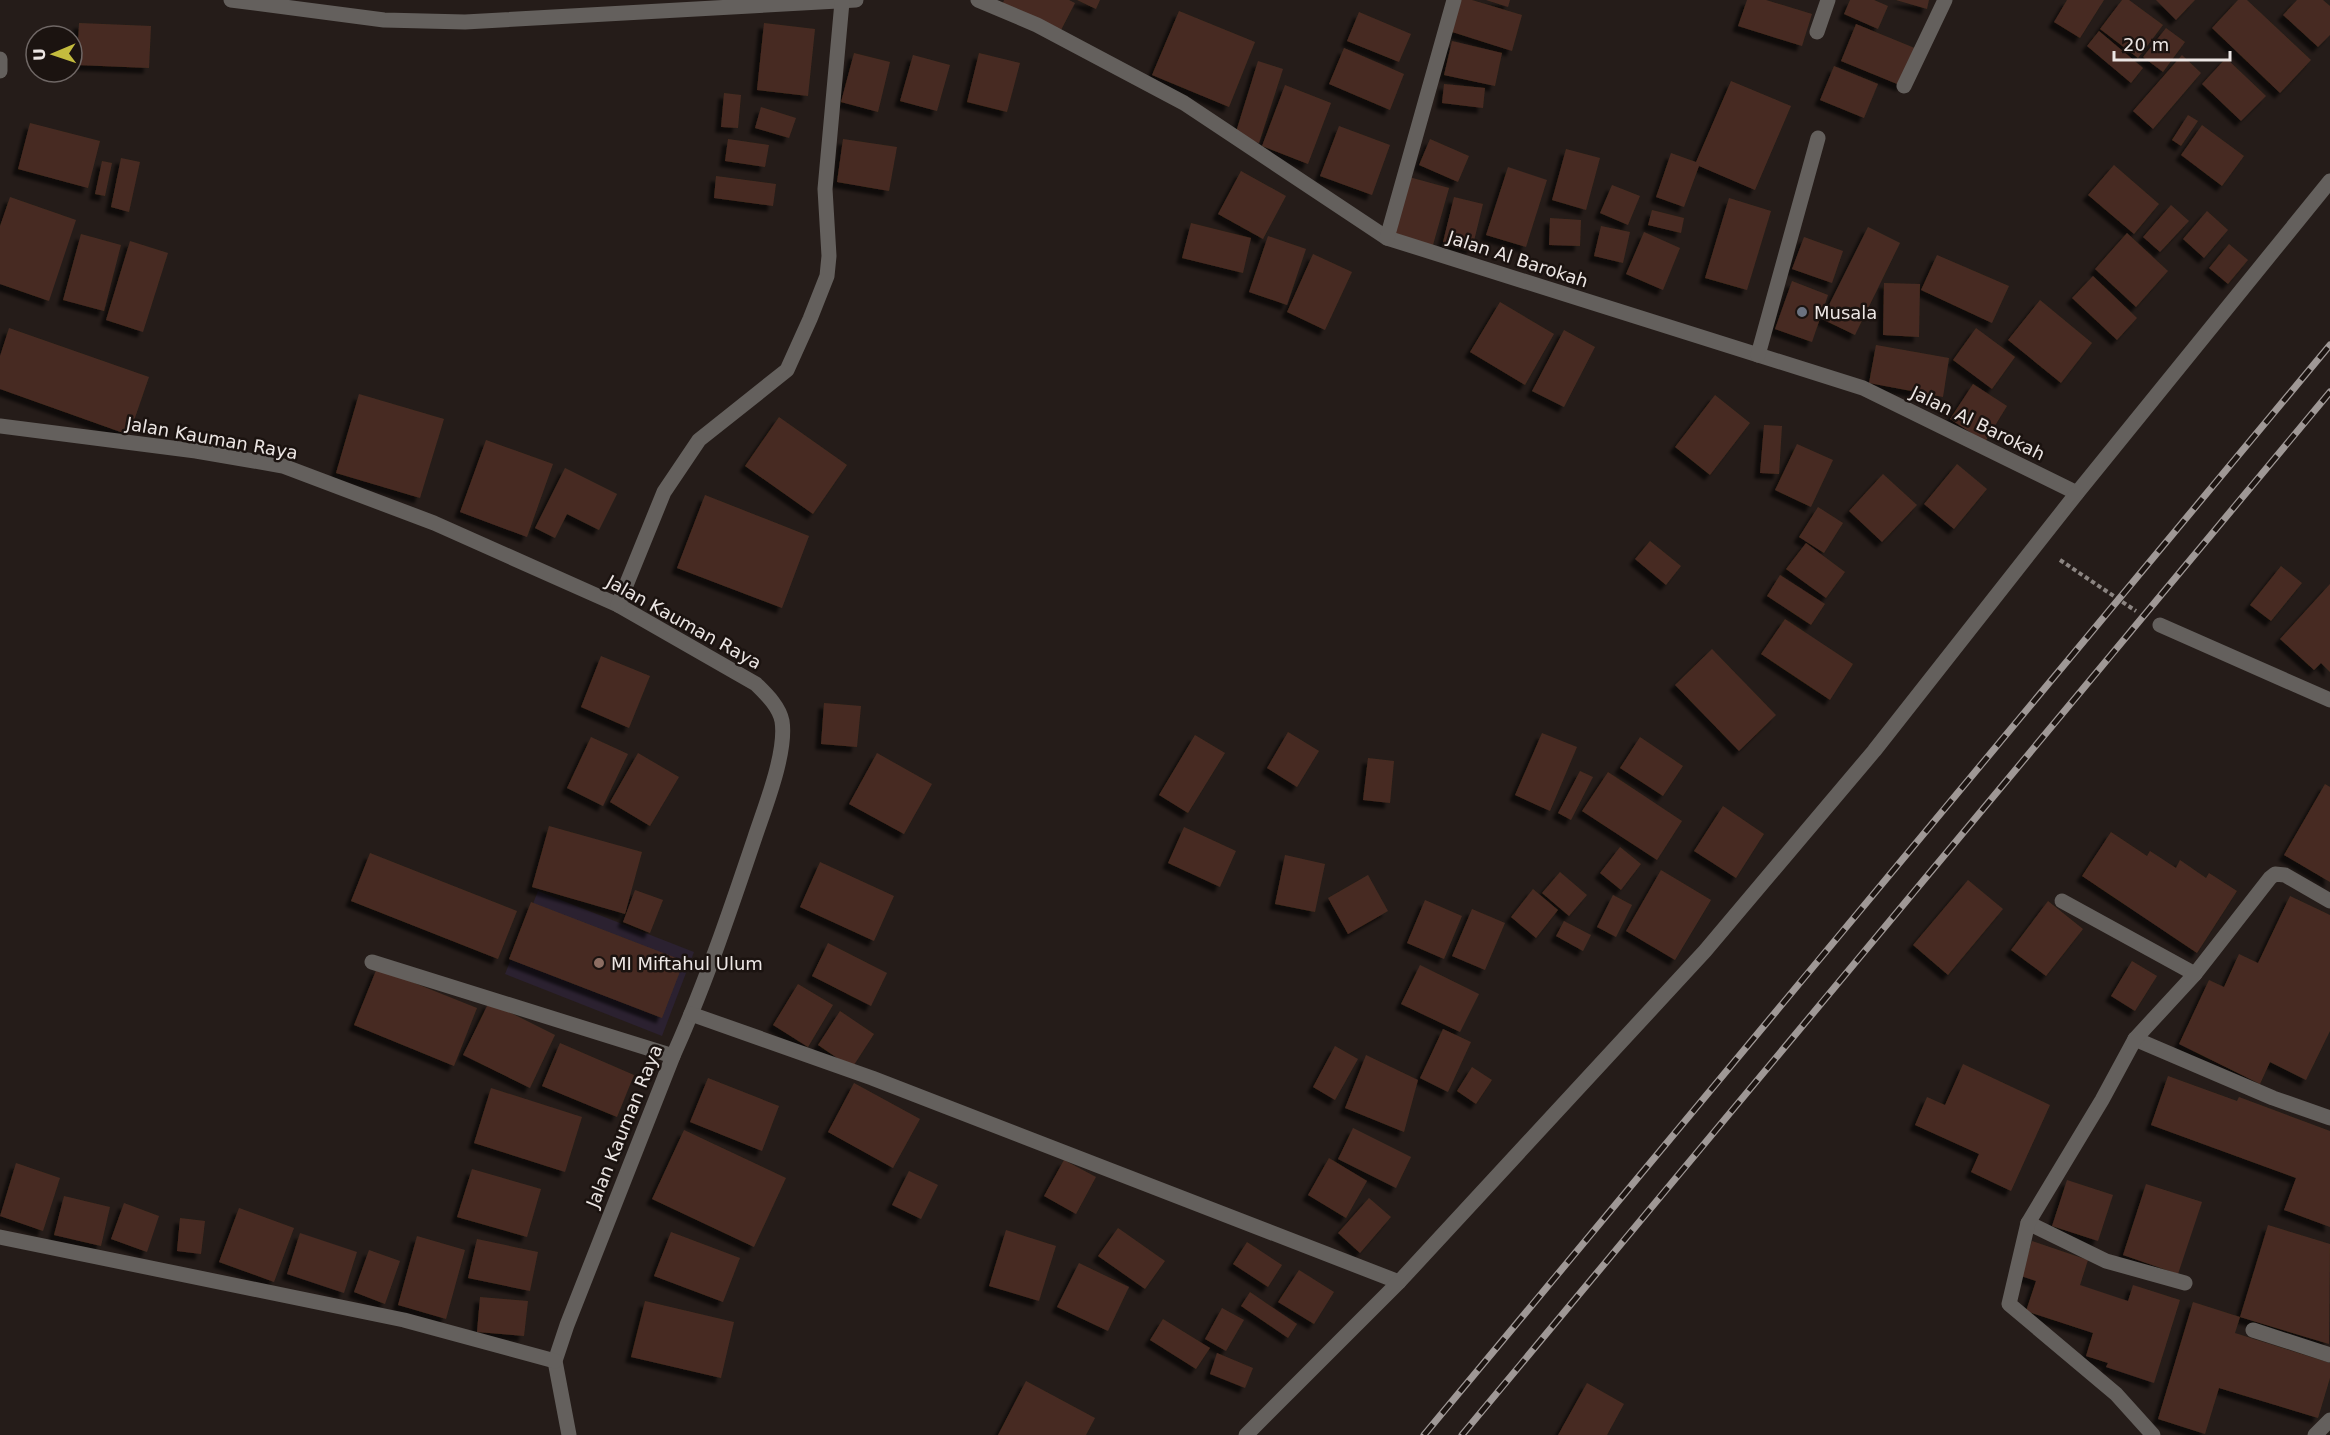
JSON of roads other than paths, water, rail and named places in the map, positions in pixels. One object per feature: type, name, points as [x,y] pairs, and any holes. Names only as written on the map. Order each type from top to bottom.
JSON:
[{"type":"street","points":[[231,0],[361,18],[465,22],[634,6],[849,1],[825,189],[827,276],[787,370],[699,440],[664,492],[618,605]]},
{"type":"street","name":"Jalan Al Barokah","points":[[978,0],[1037,25],[1184,104],[1387,238],[1863,388],[2077,493]]},
{"type":"street","points":[[1387,238],[1454,0]]},
{"type":"street","points":[[1817,32],[1828,0]]},
{"type":"street","points":[[1904,86],[1945,0]]},
{"type":"street","points":[[0,59],[0,71]]},
{"type":"street","points":[[1758,355],[1818,138]]},
{"type":"street","points":[[1246,1435],[1399,1282],[1705,951],[1874,751],[2036,544],[2330,181]]},
{"type":"street","name":"Jalan Kauman Raya","points":[[0,426],[283,466],[434,523],[618,605],[756,684],[773,701],[782,720],[782,743],[762,816],[691,1014],[672,1056],[555,1361],[568,1435]]},
{"type":"street","points":[[2160,625],[2330,700]]},
{"type":"street","points":[[2153,1435],[2116,1394],[2009,1304],[2028,1223],[2102,1100],[2135,1039],[2194,974],[2275,874],[2285,875],[2330,902]]},
{"type":"street","points":[[2061,901],[2194,974]]},
{"type":"street","points":[[372,962],[672,1056]]},
{"type":"street","points":[[691,1014],[884,1082],[1399,1282]]},
{"type":"street","points":[[2135,1039],[2273,1098],[2330,1118]]},
{"type":"street","points":[[2028,1223],[2106,1261],[2185,1283]]},
{"type":"street","points":[[0,1237],[404,1320],[555,1361]]},
{"type":"street","points":[[2253,1330],[2330,1354]]},
{"type":"street","points":[[2315,1435],[2330,1420]]},
{"type":"railway","points":[[1424,1435],[2330,345]]},
{"type":"railway","points":[[1462,1435],[2330,392]]},
{"type":"place","name":"Musala","points":[[1802,312]]},
{"type":"place","name":"MI Miftahul Ulum","points":[[599,963]]}]
